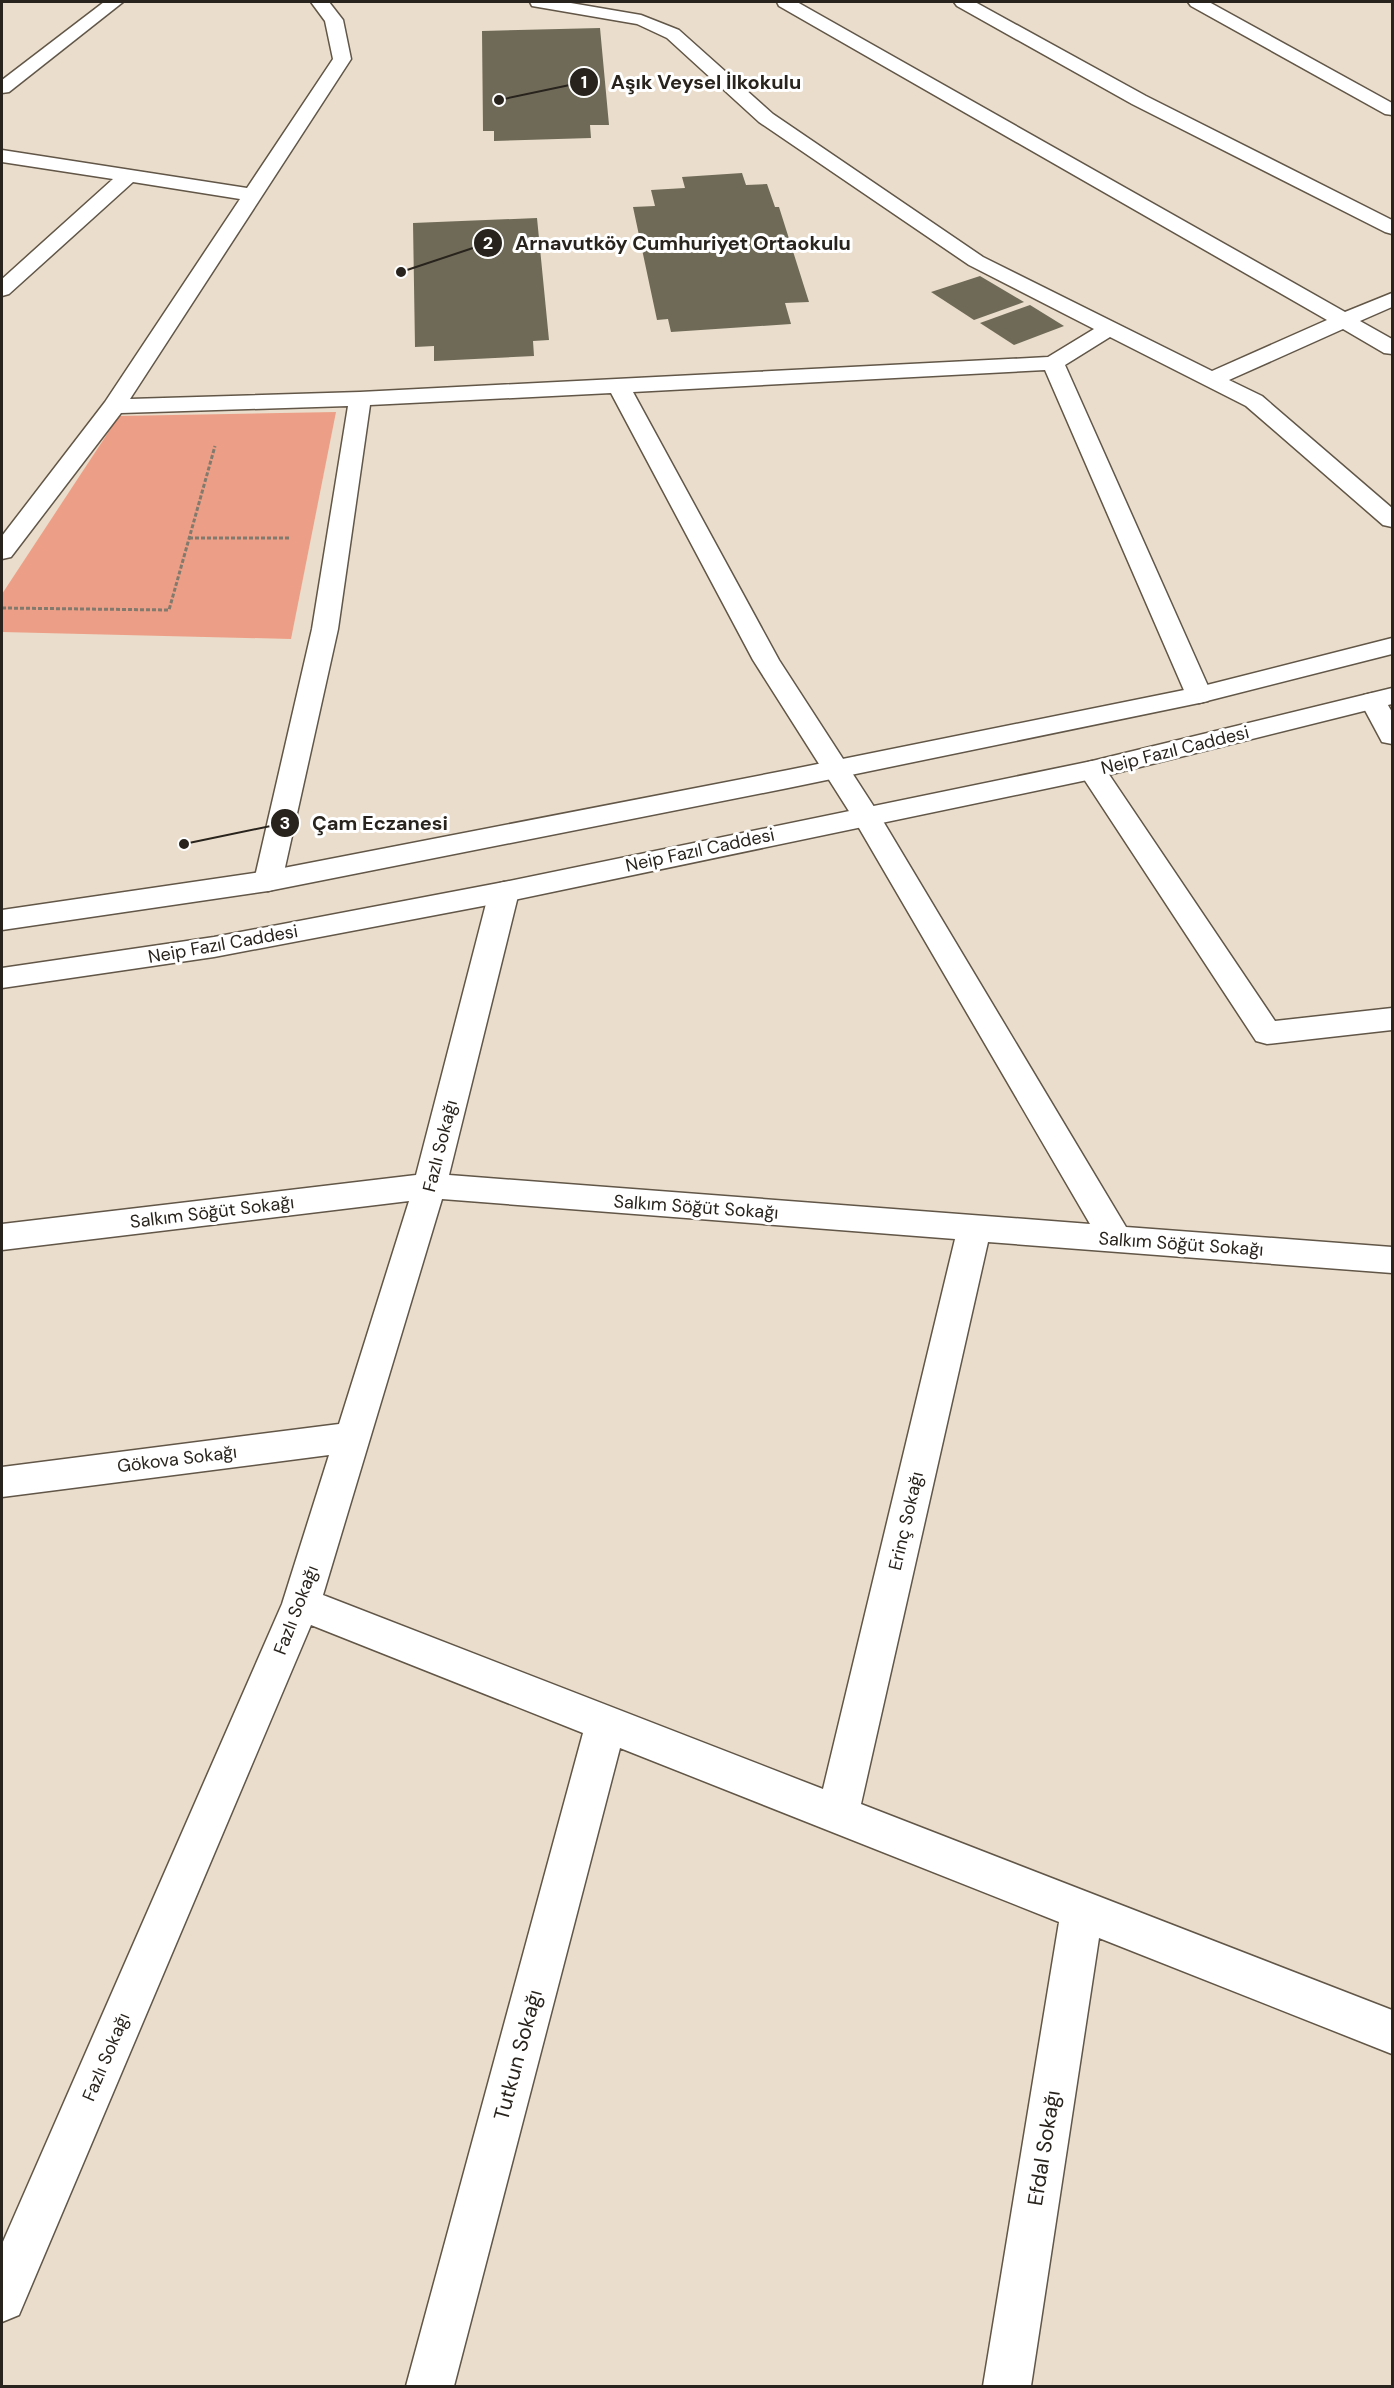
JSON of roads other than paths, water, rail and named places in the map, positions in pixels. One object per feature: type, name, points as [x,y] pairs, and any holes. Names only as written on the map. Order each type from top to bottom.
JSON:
[{"type":"street","points":[[2,88],[114,2]]},
{"type":"street","points":[[2,552],[114,406],[342,59],[337,11],[320,2]]},
{"type":"street","points":[[538,2],[641,20],[673,34],[766,118],[966,254],[1254,401],[1392,520]]},
{"type":"street","points":[[786,2],[1341,321],[1392,348]]},
{"type":"street","points":[[963,2],[1139,100],[1392,228]]},
{"type":"street","points":[[1197,2],[1392,110]]},
{"type":"street","points":[[2,156],[253,195]]},
{"type":"street","points":[[2,290],[129,175]]},
{"type":"street","points":[[1212,379],[1392,299]]},
{"type":"street","points":[[114,406],[360,399],[1053,363],[1110,328]]},
{"type":"street","points":[[1053,363],[1198,695]]},
{"type":"street","points":[[618,385],[766,660],[866,816],[1116,1239]]},
{"type":"street","points":[[268,881],[325,629],[360,399]]},
{"type":"street","points":[[2,920],[268,881],[1198,695],[1392,646]]},
{"type":"street","points":[[1383,699],[1392,736]]},
{"type":"street","name":"Neip Fazıl Caddesi","points":[[2,978],[214,947],[504,892],[1092,771],[1383,699]]},
{"type":"street","points":[[1092,771],[1267,1033],[1392,1019]]},
{"type":"street","name":"Fazlı Sokağı","points":[[2,2298],[301,1604],[430,1186],[504,892]]},
{"type":"street","name":"Salkım Söğüt Sokağı","points":[[2,1237],[430,1186],[1392,1260]]},
{"type":"street","name":"Erinç Sokağı","points":[[838,1815],[974,1228]]},
{"type":"street","name":"Gökova Sokağı","points":[[2,1482],[352,1437]]},
{"type":"street","points":[[301,1604],[1392,2032]]},
{"type":"street","name":"Tutkun Sokağı","points":[[430,2386],[606,1725]]},
{"type":"street","name":"Efdal Sokağı","points":[[1007,2386],[1082,1910]]},
{"type":"place","name":"Aşık Veysel İlkokulu","points":[[499,100]]},
{"type":"place","name":"Arnavutköy Cumhuriyet Ortaokulu","points":[[401,272]]},
{"type":"place","name":"Çam Eczanesi","points":[[184,844]]}]
